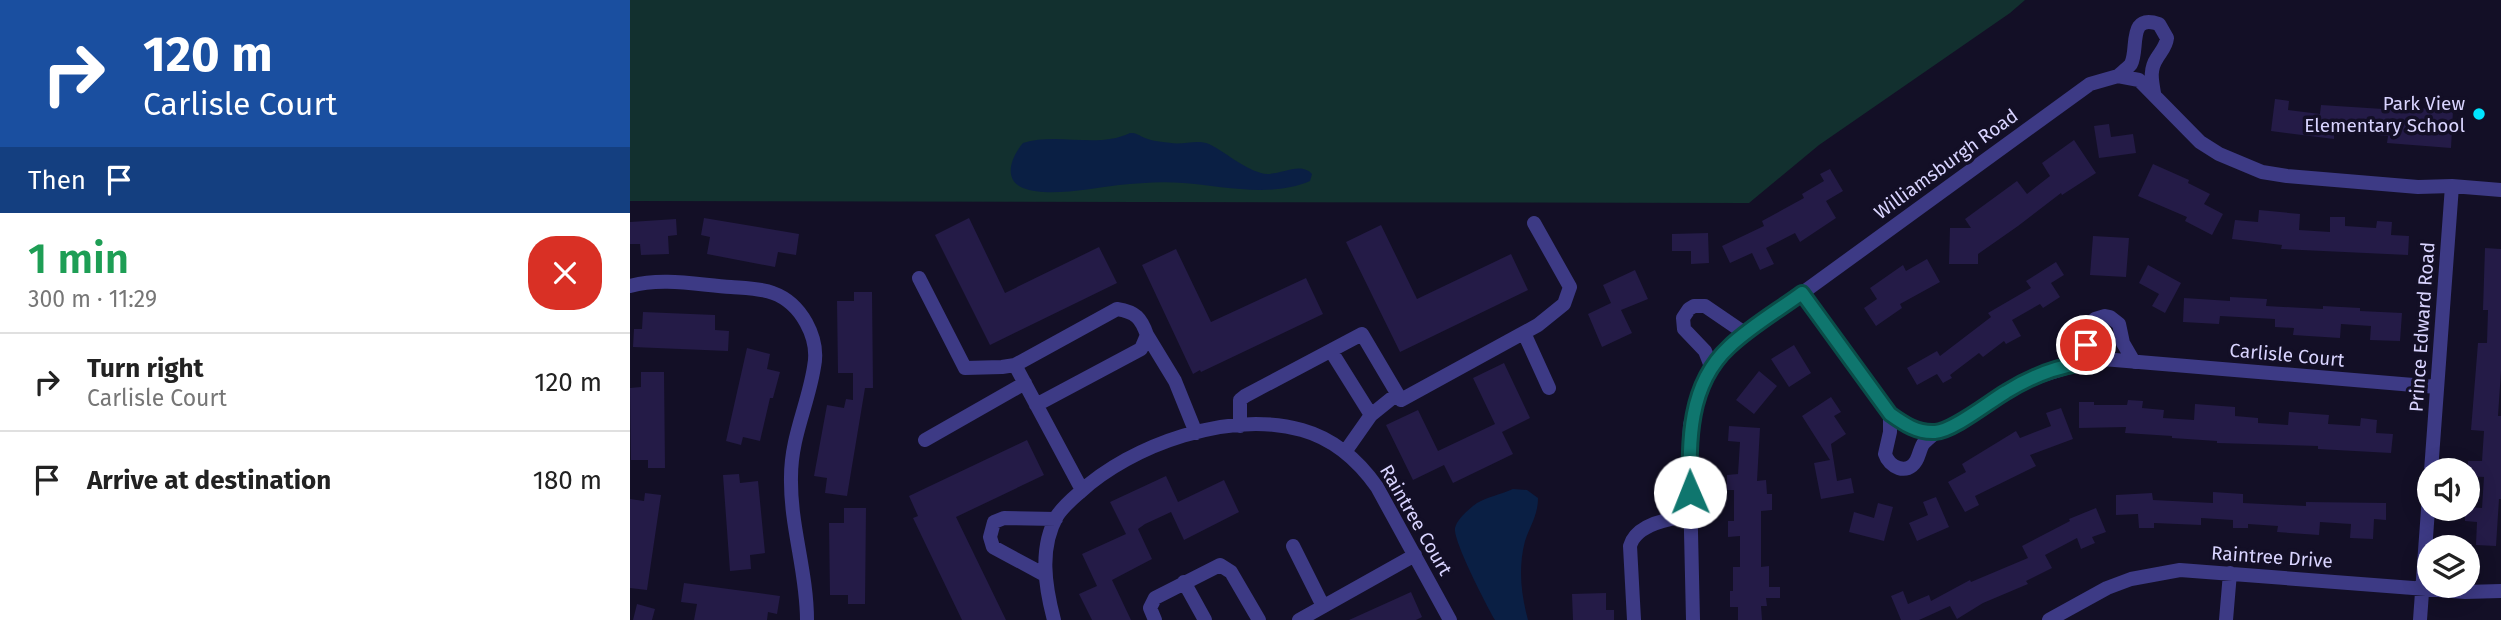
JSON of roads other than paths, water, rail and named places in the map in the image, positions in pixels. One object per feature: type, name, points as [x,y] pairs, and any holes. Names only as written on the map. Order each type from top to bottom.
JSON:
[{"type":"street","points":[[2118,76],[2130,64],[2134,52],[2134,36],[2139,27],[2149,22],[2159,24],[2166,32],[2167,43],[2154,61],[2151,74],[2154,93]]},
{"type":"street","points":[[2118,76],[2139,80],[2200,142],[2219,154],[2262,172],[2418,187],[2452,186],[2501,190]]},
{"type":"street","name":"Williamsburgh Road","points":[[1693,620],[1690,425],[1695,405],[1712,369],[1728,347],[2090,84],[2118,76]]},
{"type":"street","name":"Prince Edward Road","points":[[2432,458],[2452,186]]},
{"type":"street","points":[[1240,426],[1240,400],[1245,396],[1362,334],[1401,400],[1538,325],[1564,304],[1570,287],[1535,223]]},
{"type":"street","points":[[919,278],[965,368],[1002,368],[1014,365],[1117,309],[1132,311],[1142,320],[1147,335],[1175,381],[1196,433]]},
{"type":"street","points":[[630,286],[656,281],[761,290],[784,299],[796,308],[806,323],[814,348],[814,368],[793,447],[790,495],[807,594],[807,620]]},
{"type":"street","points":[[1802,293],[1890,414],[1909,428],[1937,432]]},
{"type":"street","points":[[1712,369],[1705,351],[1684,329],[1683,318],[1689,309],[1705,306],[1746,334]]},
{"type":"street","points":[[2077,364],[2086,345],[2091,323],[2105,316],[2119,324],[2123,343],[2134,362]]},
{"type":"street","points":[[1524,333],[1549,388]]},
{"type":"street","points":[[1036,405],[1141,349],[1147,335]]},
{"type":"street","points":[[1331,351],[1371,415]]},
{"type":"street","name":"Carlisle Court","points":[[1890,414],[1890,432],[1885,454],[1886,459],[1895,467],[1912,466],[1923,444],[1937,432],[1969,416],[2007,391],[2066,366],[2103,359],[2437,387]]},
{"type":"street","points":[[1014,365],[1082,490]]},
{"type":"street","points":[[925,440],[1025,383]]},
{"type":"street","points":[[1345,452],[1371,415],[1397,394]]},
{"type":"street","name":"Raintree Court","points":[[1054,620],[1045,575],[1048,539],[1056,519],[1093,480],[1138,453],[1196,433],[1240,426],[1283,426],[1322,438],[1345,452],[1365,470],[1377,486],[1450,620]]},
{"type":"street","points":[[1634,620],[1632,539],[1638,532],[1671,518],[1690,516]]},
{"type":"street","points":[[1045,575],[993,547],[990,537],[994,522],[1004,518],[1056,519]]},
{"type":"street","points":[[1293,546],[1323,606]]},
{"type":"street","points":[[1299,620],[1415,555]]},
{"type":"street","points":[[1155,620],[1150,608],[1152,601],[1215,566],[1224,565],[1231,572],[1259,620]]},
{"type":"street","name":"Raintree Drive","points":[[2049,620],[2107,588],[2131,579],[2180,570],[2417,589]]},
{"type":"street","points":[[2226,620],[2230,573]]},
{"type":"street","points":[[1184,582],[1205,620]]},
{"type":"street","name":"Raintree Drive","points":[[2480,592],[2501,591]]},
{"type":"street","points":[[2420,620],[2421,598]]},
{"type":"water","points":[[1130,133],[1165,142],[1209,144],[1261,173],[1301,169],[1312,174],[1310,181],[1295,186],[1263,190],[1159,182],[1045,192],[1023,188],[1013,179],[1011,167],[1015,154],[1023,143],[1050,139],[1104,140]]},
{"type":"water","points":[[1513,489],[1527,490],[1538,498],[1525,541],[1521,571],[1528,620],[1495,620],[1465,559],[1455,528],[1461,517],[1477,503]]},
{"type":"place","name":"Park View Elementary School","points":[[2479,114]]}]
